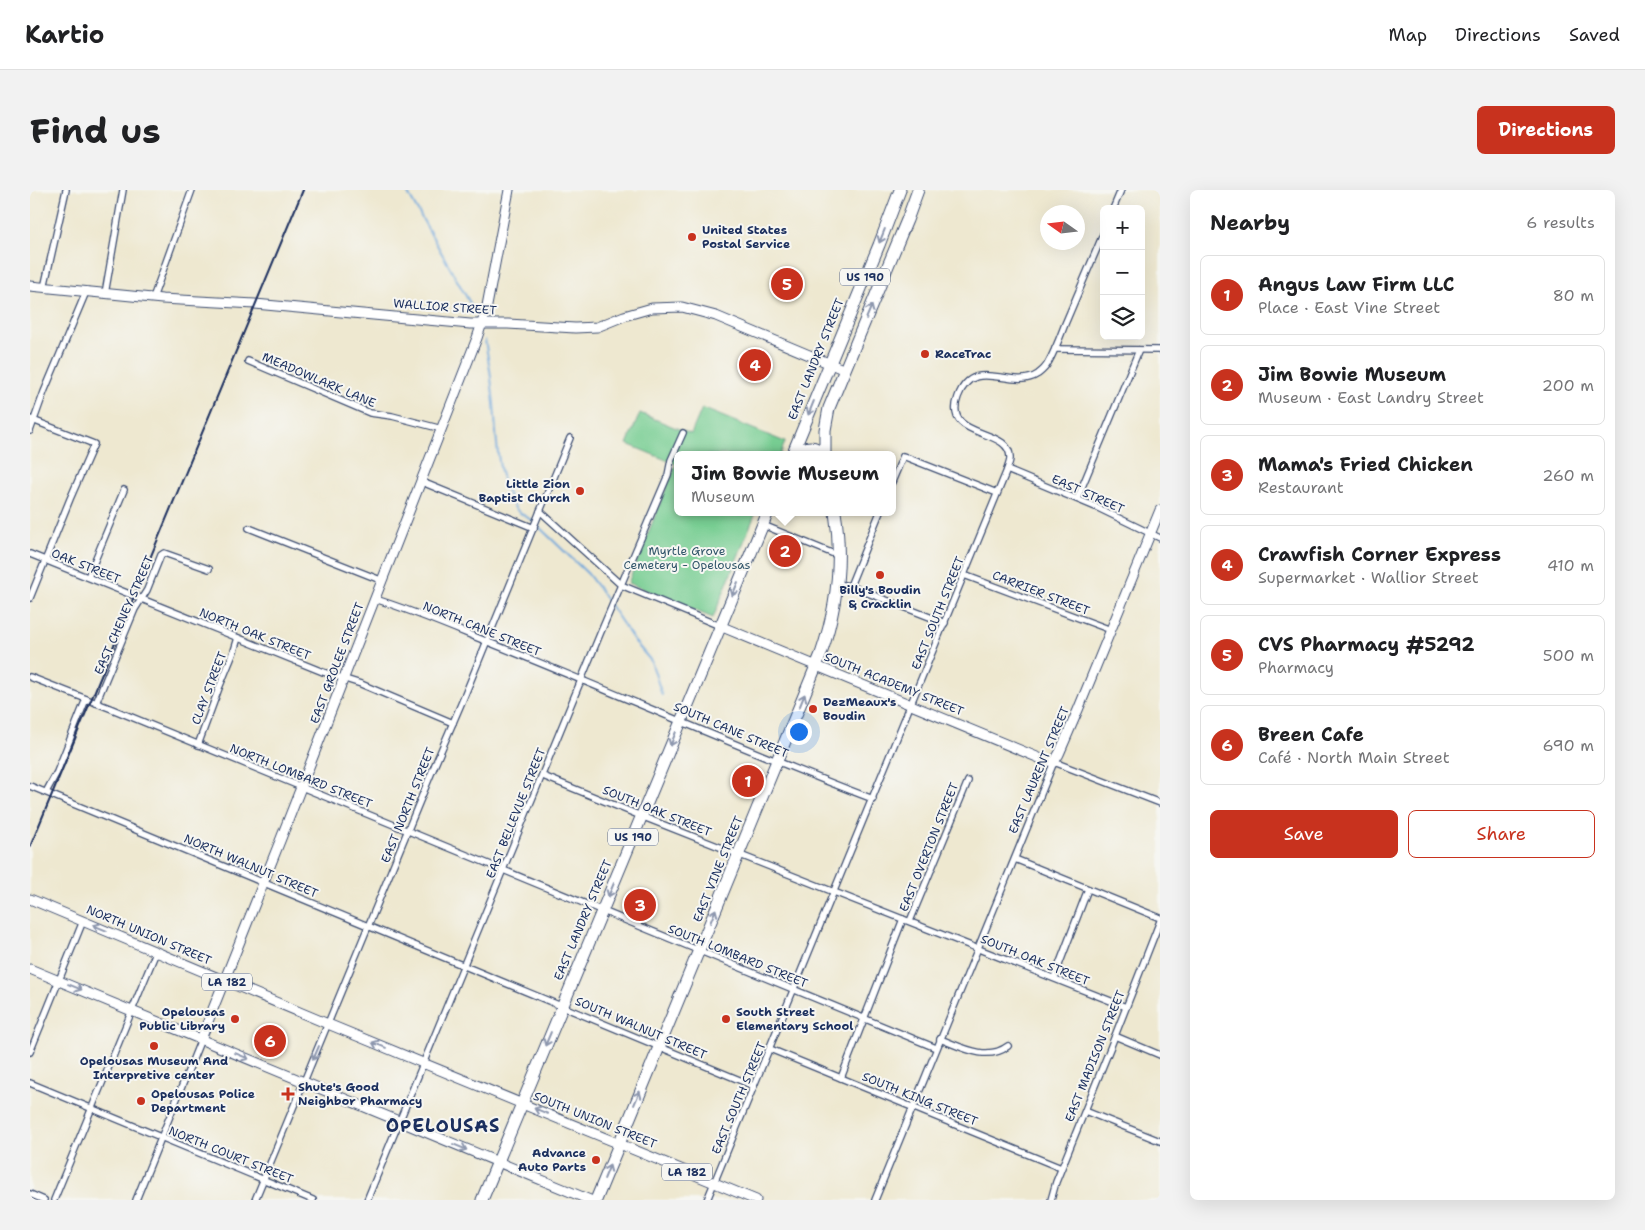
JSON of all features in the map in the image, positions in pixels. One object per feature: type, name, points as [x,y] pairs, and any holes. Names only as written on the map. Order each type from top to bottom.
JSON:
[{"type":"highway","name":"EAST LANDRY STREET","points":[[793,451],[900,190]]},
{"type":"highway","name":"US 190","points":[[824,451],[827,417],[918,190]]},
{"type":"highway","points":[[798,451],[808,446],[817,448],[820,451]]},
{"type":"highway","name":"EAST LANDRY STREET","points":[[482,1200],[766,516]]},
{"type":"highway","name":"EAST VINE STREET","points":[[596,1200],[816,666],[832,618],[837,584],[839,556],[834,516]]},
{"type":"street","points":[[44,288],[66,190]]},
{"type":"street","points":[[105,294],[123,190]]},
{"type":"street","points":[[153,298],[192,190]]},
{"type":"street","name":"EAST GROLEE STREET","points":[[136,1200],[422,482],[482,323],[509,190]]},
{"type":"street","points":[[1115,205],[1121,190]]},
{"type":"street","name":"EAST SOUTH STREET","points":[[707,1200],[1007,470],[1010,459],[1009,450],[1004,444],[970,429],[959,419],[956,412],[956,404],[961,390],[965,383],[979,375],[1016,379],[1031,378],[1044,370],[1055,350],[1100,242]]},
{"type":"street","name":"WALLIOR STREET","points":[[30,286],[105,294],[256,304],[470,324],[590,328],[604,325],[624,316],[645,310],[668,307],[682,308],[716,316],[845,370]]},
{"type":"street","points":[[30,431],[32,420],[86,292]]},
{"type":"street","points":[[1055,350],[1160,350]]},
{"type":"street","points":[[1077,499],[1139,350]]},
{"type":"street","name":"MEADOWLARK LANE","points":[[248,361],[370,413],[400,418],[442,429]]},
{"type":"street","points":[[30,598],[94,444],[32,420]]},
{"type":"street","name":"EAST BELLEVUE STREET","points":[[675,451],[683,433]]},
{"type":"street","name":"EAST NORTH STREET","points":[[255,1200],[570,438]]},
{"type":"street","name":"EAST BELLEVUE STREET","points":[[368,1200],[607,617],[668,474],[674,453]]},
{"type":"street","points":[[896,473],[903,456],[997,493]]},
{"type":"street","name":"EAST STREET","points":[[1007,470],[1077,499],[1160,538]]},
{"type":"street","points":[[422,482],[535,525]]},
{"type":"street","points":[[88,577],[124,490]]},
{"type":"street","name":"EAST LAURENT STREET","points":[[936,1048],[1160,510]]},
{"type":"street","points":[[540,511],[550,518],[621,585]]},
{"type":"street","points":[[850,586],[878,516]]},
{"type":"street","points":[[763,525],[839,556]]},
{"type":"street","points":[[249,528],[382,581]]},
{"type":"street","name":"EAST CHENEY STREET","points":[[46,792],[135,609],[147,590],[157,562],[162,555],[164,553],[209,569]]},
{"type":"street","name":"OAK STREET","points":[[30,554],[134,596]]},
{"type":"street","name":"CARRIER STREET","points":[[964,575],[1111,630]]},
{"type":"street","points":[[837,584],[850,586],[945,623]]},
{"type":"street","name":"SOUTH ACADEMY STREET","points":[[621,585],[1044,760],[1054,762],[1160,803]]},
{"type":"street","name":"NORTH OAK STREET","points":[[134,596],[323,672],[344,678],[402,701],[453,723]]},
{"type":"street","name":"NORTH CANE STREET","points":[[375,599],[398,606],[582,679]]},
{"type":"street","name":"CLAY STREET","points":[[198,745],[238,638]]},
{"type":"street","name":"NORTH LOMBARD STREET","points":[[30,677],[504,870]]},
{"type":"street","name":"SOUTH CANE STREET","points":[[582,679],[777,761],[873,798]]},
{"type":"street","name":"SOUTH OAK STREET","points":[[543,776],[1126,1007]]},
{"type":"street","name":"EAST OVERTON STREET","points":[[841,1078],[906,920],[968,781]]},
{"type":"street","name":"NORTH WALNUT STREET","points":[[30,786],[464,966]]},
{"type":"street","points":[[1015,859],[1160,919]]},
{"type":"street","name":"SOUTH LOMBARD STREET","points":[[504,870],[936,1048]]},
{"type":"street","points":[[1054,978],[1088,888]]},
{"type":"street","name":"NORTH UNION STREET","points":[[30,899],[424,1063]]},
{"type":"street","name":"EAST MADISON STREET","points":[[1051,1200],[1061,1168],[1160,919]]},
{"type":"street","points":[[30,1052],[83,921]]},
{"type":"street","points":[[54,1200],[156,952]]},
{"type":"street","name":"SOUTH WALNUT STREET","points":[[464,966],[754,1086]]},
{"type":"street","points":[[30,969],[590,1200]]},
{"type":"street","points":[[1115,1036],[1160,1055]]},
{"type":"street","points":[[940,1039],[984,1053],[1008,1046]]},
{"type":"street","points":[[875,1200],[936,1048]]},
{"type":"street","name":"SOUTH KING STREET","points":[[770,1049],[1061,1168]]},
{"type":"street","name":"SOUTH UNION STREET","points":[[424,1063],[756,1200]]},
{"type":"street","name":"NORTH COURT STREET","points":[[30,1082],[313,1200]]},
{"type":"street","points":[[1085,1111],[1160,1141]]},
{"type":"street","points":[[30,1194],[44,1200]]},
{"type":"green space","name":"Myrtle Grove Cemetery - Opelousas","points":[[702,408],[785,442],[782,451],[674,451],[674,463],[627,444],[640,413],[691,434]]},
{"type":"green space","name":"Myrtle Grove Cemetery - Opelousas","points":[[674,469],[674,516],[754,516],[713,618],[628,583]]},
{"type":"waterway","points":[[406,190],[475,312]]},
{"type":"waterway","points":[[485,340],[499,458],[504,484],[515,508],[524,516],[534,521]]},
{"type":"waterway","points":[[537,525],[588,574],[602,593],[635,642],[651,661],[662,695]]},
{"type":"railway","points":[[30,847],[303,190]]},
{"type":"place","name":"United States Postal Service","points":[[692,237]]},
{"type":"place","name":"CVS Pharmacy #5292","points":[[787,284]]},
{"type":"place","name":"RaceTrac","points":[[925,354]]},
{"type":"place","name":"Crawfish Corner Express","points":[[755,365]]},
{"type":"place","name":"Little Zion Baptist Church","points":[[580,491]]},
{"type":"place","name":"Jim Bowie Museum","points":[[785,551]]},
{"type":"place","name":"Billy's Boudin & Cracklin","points":[[880,575]]},
{"type":"place","name":"DezMeaux's Boudin","points":[[813,709]]},
{"type":"place","name":"Angus Law Firm LLC","points":[[748,781]]},
{"type":"place","name":"Mama's Fried Chicken","points":[[640,905]]},
{"type":"place","name":"Opelousas Public Library","points":[[235,1019]]},
{"type":"place","name":"South Street Elementary School","points":[[726,1019]]},
{"type":"place","name":"Breen Cafe","points":[[270,1041]]},
{"type":"place","name":"Opelousas Museum And Interpretive center","points":[[154,1046]]},
{"type":"place","name":"Shute's Good Neighbor Pharmacy","points":[[288,1094]]},
{"type":"place","name":"Opelousas Police Department","points":[[141,1101]]},
{"type":"place","name":"Advance Auto Parts","points":[[596,1160]]},
{"type":"district","name":"OPELOUSAS","points":[[443,1126]]}]
